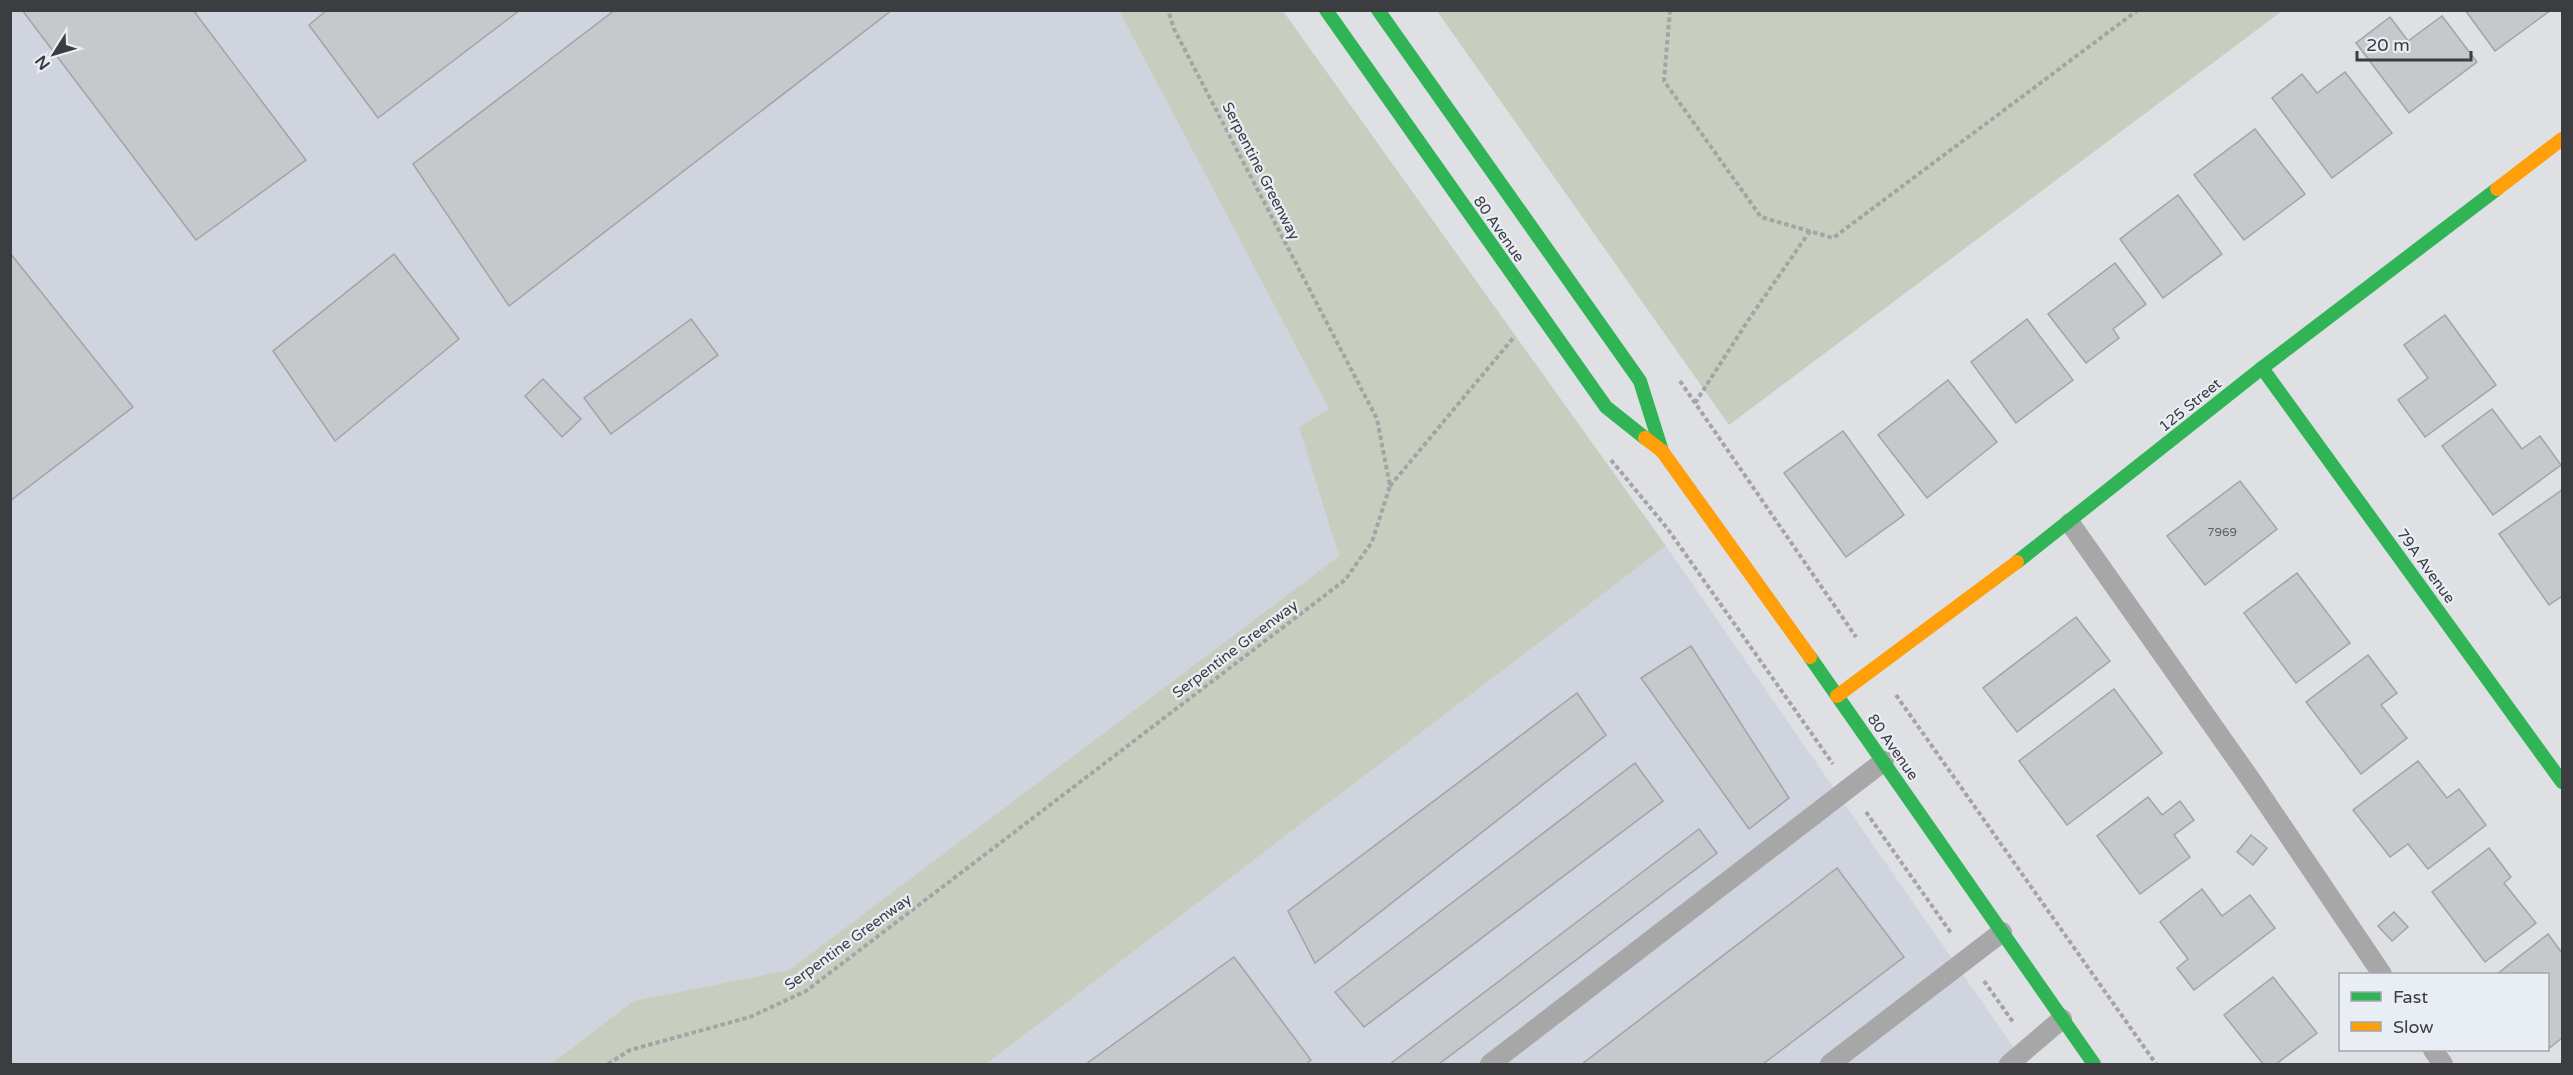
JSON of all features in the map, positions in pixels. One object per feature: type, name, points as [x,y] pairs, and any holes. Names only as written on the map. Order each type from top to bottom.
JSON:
[{"type":"main road","name":"80 Avenue","points":[[1326,10],[1606,407],[1662,451],[1884,761],[2094,1065]]},
{"type":"main road","name":"80 Avenue","points":[[1378,10],[1640,381],[1662,451]]},
{"type":"main road","name":"125 Street","points":[[1837,696],[2070,524],[2262,368],[2562,139]]},
{"type":"main road","name":"79A Avenue","points":[[2262,368],[2562,782]]},
{"type":"lane","points":[[2070,524],[2251,780],[2381,973]]},
{"type":"lane","points":[[1490,1065],[1884,761]]},
{"type":"lane","points":[[1830,1065],[2002,932]]},
{"type":"lane","points":[[2009,1065],[2062,1019]]},
{"type":"lane","points":[[2434,1051],[2443,1065]]},
{"type":"path","name":"Serpentine Greenway","points":[[608,1065],[630,1050],[750,1017],[806,992],[1345,580],[1372,542],[1390,486],[1377,419],[1174,29],[1168,10]]},
{"type":"path","points":[[1670,10],[1664,81],[1761,217],[1833,238],[2138,10]]},
{"type":"path","points":[[1695,403],[1810,231]]},
{"type":"path","points":[[1390,486],[1518,331]]},
{"type":"path","points":[[1606,454],[1667,528],[2031,1047]]},
{"type":"path","points":[[1910,714],[2156,1065]]},
{"type":"shaded area","points":[[10,11],[1119,11],[1329,409],[1300,428],[1340,556],[789,970],[633,1001],[551,1064],[11,1064]]},
{"type":"shaded area","points":[[1666,546],[2025,1064],[986,1064]]},
{"type":"green space","points":[[1119,11],[1283,11],[1666,546],[986,1064],[551,1064],[633,1001],[789,970],[1339,556],[1299,427],[1329,409]]},
{"type":"green space","points":[[1437,11],[2282,11],[1729,425]]},
{"type":"building","points":[[22,10],[193,10],[306,160],[196,240]]},
{"type":"building","points":[[327,10],[520,10],[378,118],[309,25]]},
{"type":"building","points":[[615,10],[892,10],[509,306],[413,164]]},
{"type":"building","points":[[2465,10],[2551,10],[2495,51]]},
{"type":"building","points":[[2442,16],[2477,62],[2409,113],[2356,43],[2390,17],[2408,41]]},
{"type":"building","points":[[2345,72],[2392,133],[2332,178],[2272,98],[2302,74],[2317,93]]},
{"type":"building","points":[[2255,129],[2305,194],[2244,240],[2194,175]]},
{"type":"building","points":[[2178,195],[2222,254],[2163,298],[2120,239]]},
{"type":"building","points":[[10,253],[133,407],[10,501]]},
{"type":"building","points":[[394,254],[459,339],[335,441],[273,351]]},
{"type":"building","points":[[2115,263],[2146,304],[2113,329],[2119,338],[2086,363],[2048,314]]},
{"type":"building","points":[[2445,315],[2496,385],[2425,437],[2398,400],[2428,378],[2404,345]]},
{"type":"building","points":[[691,319],[718,355],[611,434],[584,398]]},
{"type":"building","points":[[2027,319],[2073,380],[2016,423],[1971,362]]},
{"type":"building","points":[[543,379],[581,419],[562,437],[525,396]]},
{"type":"building","points":[[1948,380],[1997,442],[1927,498],[1878,435]]},
{"type":"building","points":[[2492,409],[2522,449],[2540,436],[2561,465],[2493,515],[2442,446]]},
{"type":"building","points":[[1843,431],[1904,515],[1846,557],[1784,473]]},
{"type":"building","points":[[2240,481],[2277,529],[2205,585],[2167,536]]},
{"type":"building","points":[[2562,490],[2562,596],[2549,605],[2499,534]]},
{"type":"building","points":[[2297,573],[2350,643],[2296,683],[2244,613]]},
{"type":"building","points":[[2076,617],[2110,661],[2017,732],[1983,688]]},
{"type":"building","points":[[1691,646],[1789,798],[1749,829],[1641,678]]},
{"type":"building","points":[[2368,655],[2397,693],[2381,705],[2407,738],[2361,774],[2306,702]]},
{"type":"building","points":[[2114,689],[2162,753],[2067,825],[2019,761]]},
{"type":"building","points":[[1577,693],[1606,735],[1315,963],[1288,911]]},
{"type":"building","points":[[2418,761],[2447,798],[2459,789],[2486,825],[2428,869],[2408,844],[2390,857],[2353,810]]},
{"type":"building","points":[[1635,763],[1663,801],[1364,1027],[1335,992]]},
{"type":"building","points":[[2148,797],[2162,815],[2180,801],[2194,820],[2174,835],[2190,857],[2140,894],[2097,836]]},
{"type":"building","points":[[1699,829],[1717,853],[1439,1064],[1390,1064]]},
{"type":"building","points":[[2251,835],[2267,848],[2253,865],[2237,852]]},
{"type":"building","points":[[2489,848],[2511,877],[2504,883],[2536,923],[2485,962],[2432,892]]},
{"type":"building","points":[[1837,868],[1904,957],[1763,1064],[1582,1064]]},
{"type":"building","points":[[2202,889],[2222,916],[2250,895],[2275,928],[2194,990],[2177,968],[2188,959],[2160,922]]},
{"type":"building","points":[[2394,912],[2408,927],[2392,941],[2378,926]]},
{"type":"building","points":[[2548,934],[2562,953],[2562,1038],[2549,1048],[2549,973],[2498,973]]},
{"type":"building","points":[[1234,957],[1311,1060],[1306,1064],[1086,1064]]},
{"type":"building","points":[[2273,977],[2317,1033],[2276,1064],[2263,1064],[2224,1015]]},
{"type":"traffic: fast","points":[[1326,10],[1606,407],[1645,438]]},
{"type":"traffic: fast","points":[[1378,10],[1640,381],[1662,451]]},
{"type":"traffic: fast","points":[[2017,562],[2262,368],[2497,189]]},
{"type":"traffic: fast","points":[[2262,368],[2562,782]]},
{"type":"traffic: fast","points":[[1810,657],[2094,1064]]},
{"type":"traffic: slow","points":[[2497,189],[2562,139]]},
{"type":"traffic: slow","points":[[1645,438],[1662,451],[1810,657]]},
{"type":"traffic: slow","points":[[1837,696],[2017,562]]}]
